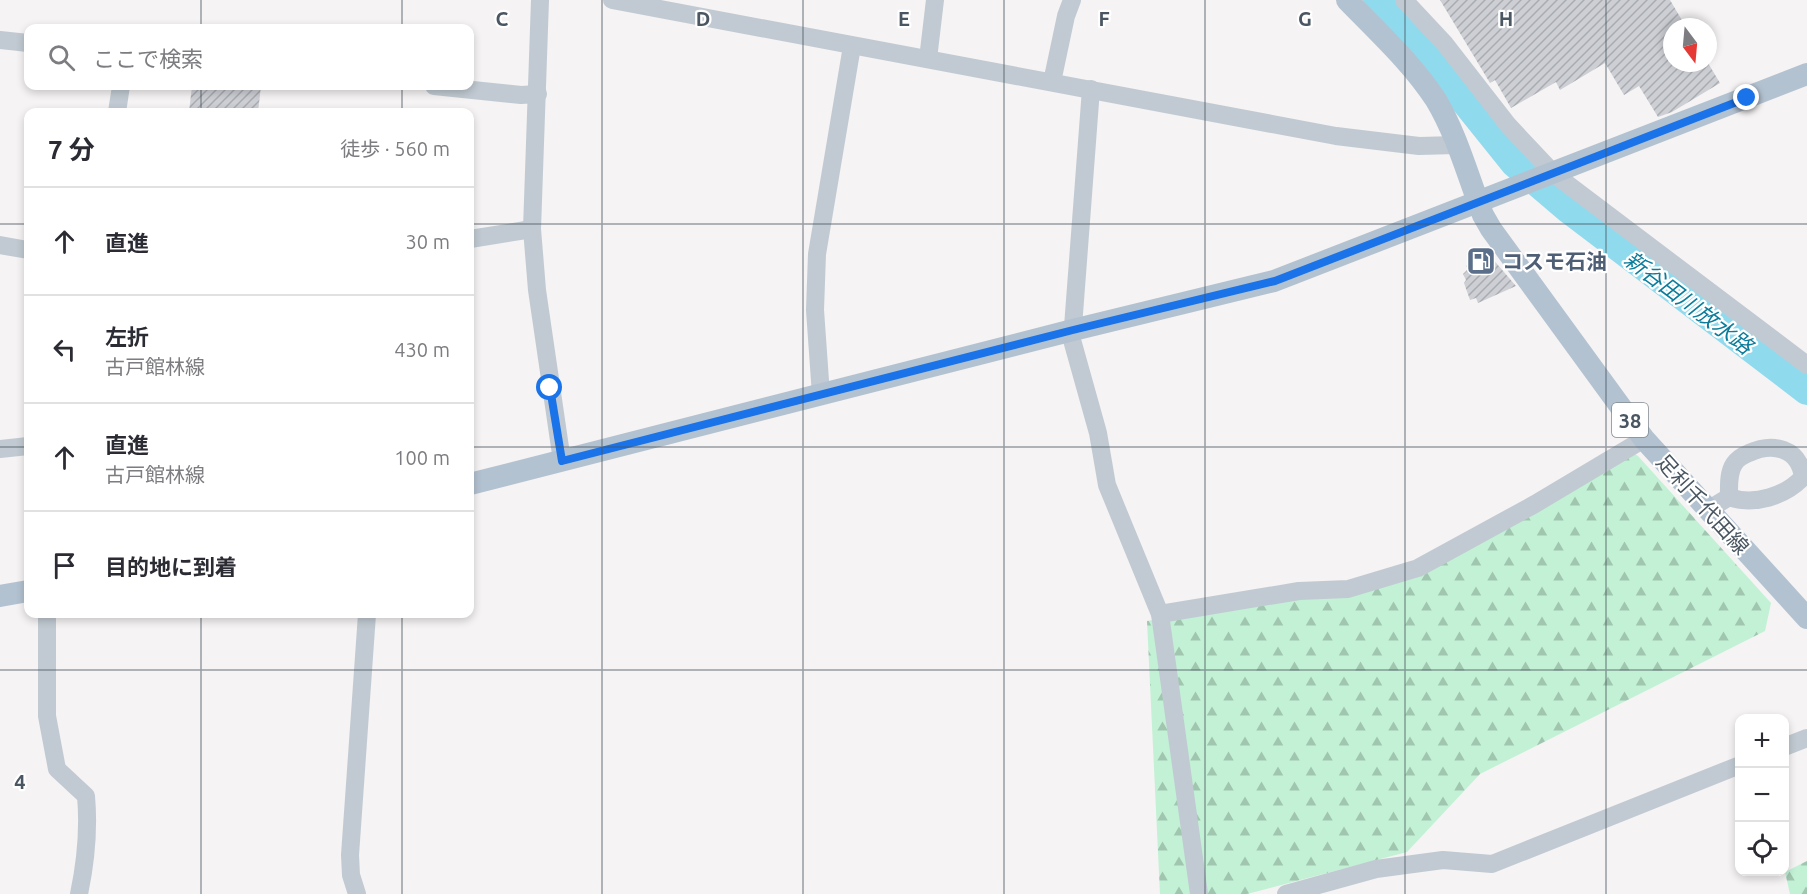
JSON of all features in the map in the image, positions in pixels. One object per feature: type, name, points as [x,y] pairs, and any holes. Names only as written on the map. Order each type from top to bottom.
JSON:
[{"type":"main road","name":"足利千代田線","points":[[1347,0],[1423,82],[1436,101],[1491,230],[1644,439],[1807,618]]},
{"type":"main road","points":[[474,483],[1073,330],[1275,281],[1807,74]]},
{"type":"main road","points":[[0,596],[24,592]]},
{"type":"street","points":[[540,0],[532,229],[537,290],[562,461]]},
{"type":"street","points":[[612,0],[683,7],[852,46],[1335,136],[1419,146],[1456,145]]},
{"type":"street","points":[[928,59],[935,0]]},
{"type":"street","points":[[1052,82],[1065,16],[1071,0]]},
{"type":"street","points":[[1404,0],[1445,44],[1508,125],[1552,175],[1807,365]]},
{"type":"street","points":[[0,40],[24,43]]},
{"type":"street","points":[[821,395],[815,310],[818,254],[852,46]]},
{"type":"street","points":[[1091,89],[1072,340],[1098,433],[1107,485],[1160,614],[1199,894]]},
{"type":"street","points":[[118,108],[120,90]]},
{"type":"street","points":[[473,90],[521,95],[538,94]]},
{"type":"street","points":[[474,238],[532,229]]},
{"type":"street","points":[[0,245],[24,249]]},
{"type":"street","points":[[1160,614],[1299,591],[1348,589],[1418,568],[1535,504],[1644,439]]},
{"type":"street","points":[[0,449],[24,446]]},
{"type":"street","points":[[1708,510],[1729,497]]},
{"type":"street","points":[[47,618],[47,716],[57,769],[86,796],[88,822],[86,861],[80,894]]},
{"type":"street","points":[[357,894],[351,875],[350,855],[367,618]]},
{"type":"street","points":[[1789,745],[1807,738]]},
{"type":"street","points":[[1286,894],[1376,869],[1443,860],[1492,864],[1735,767]]},
{"type":"green space","points":[[1627,449],[1638,456],[1771,603],[1765,631],[1480,774],[1407,852],[1247,894],[1160,894],[1147,621],[1333,589],[1431,561]]},
{"type":"green space","points":[[1807,861],[1807,894],[1790,894],[1786,876],[1789,876],[1789,870]]},
{"type":"building","points":[[1440,0],[1670,0],[1681,18],[1663,18],[1663,72],[1713,72],[1720,83],[1672,112],[1658,117],[1639,86],[1624,95],[1605,63],[1560,90],[1556,82],[1511,108],[1495,80],[1490,83]]},
{"type":"building","points":[[192,90],[261,90],[258,108],[189,108]]},
{"type":"building","points":[[1485,250],[1516,286],[1478,303],[1476,298],[1470,300],[1463,274],[1468,269],[1466,266]]},
{"type":"waterway","name":"新谷田川放水路","points":[[1377,0],[1420,46],[1514,163],[1568,209],[1807,391]]},
{"type":"place","name":"コスモ石油","points":[[1481,261]]},
{"type":"route","points":[[550,388],[562,461],[1073,330],[1275,281],[1747,98]]}]
